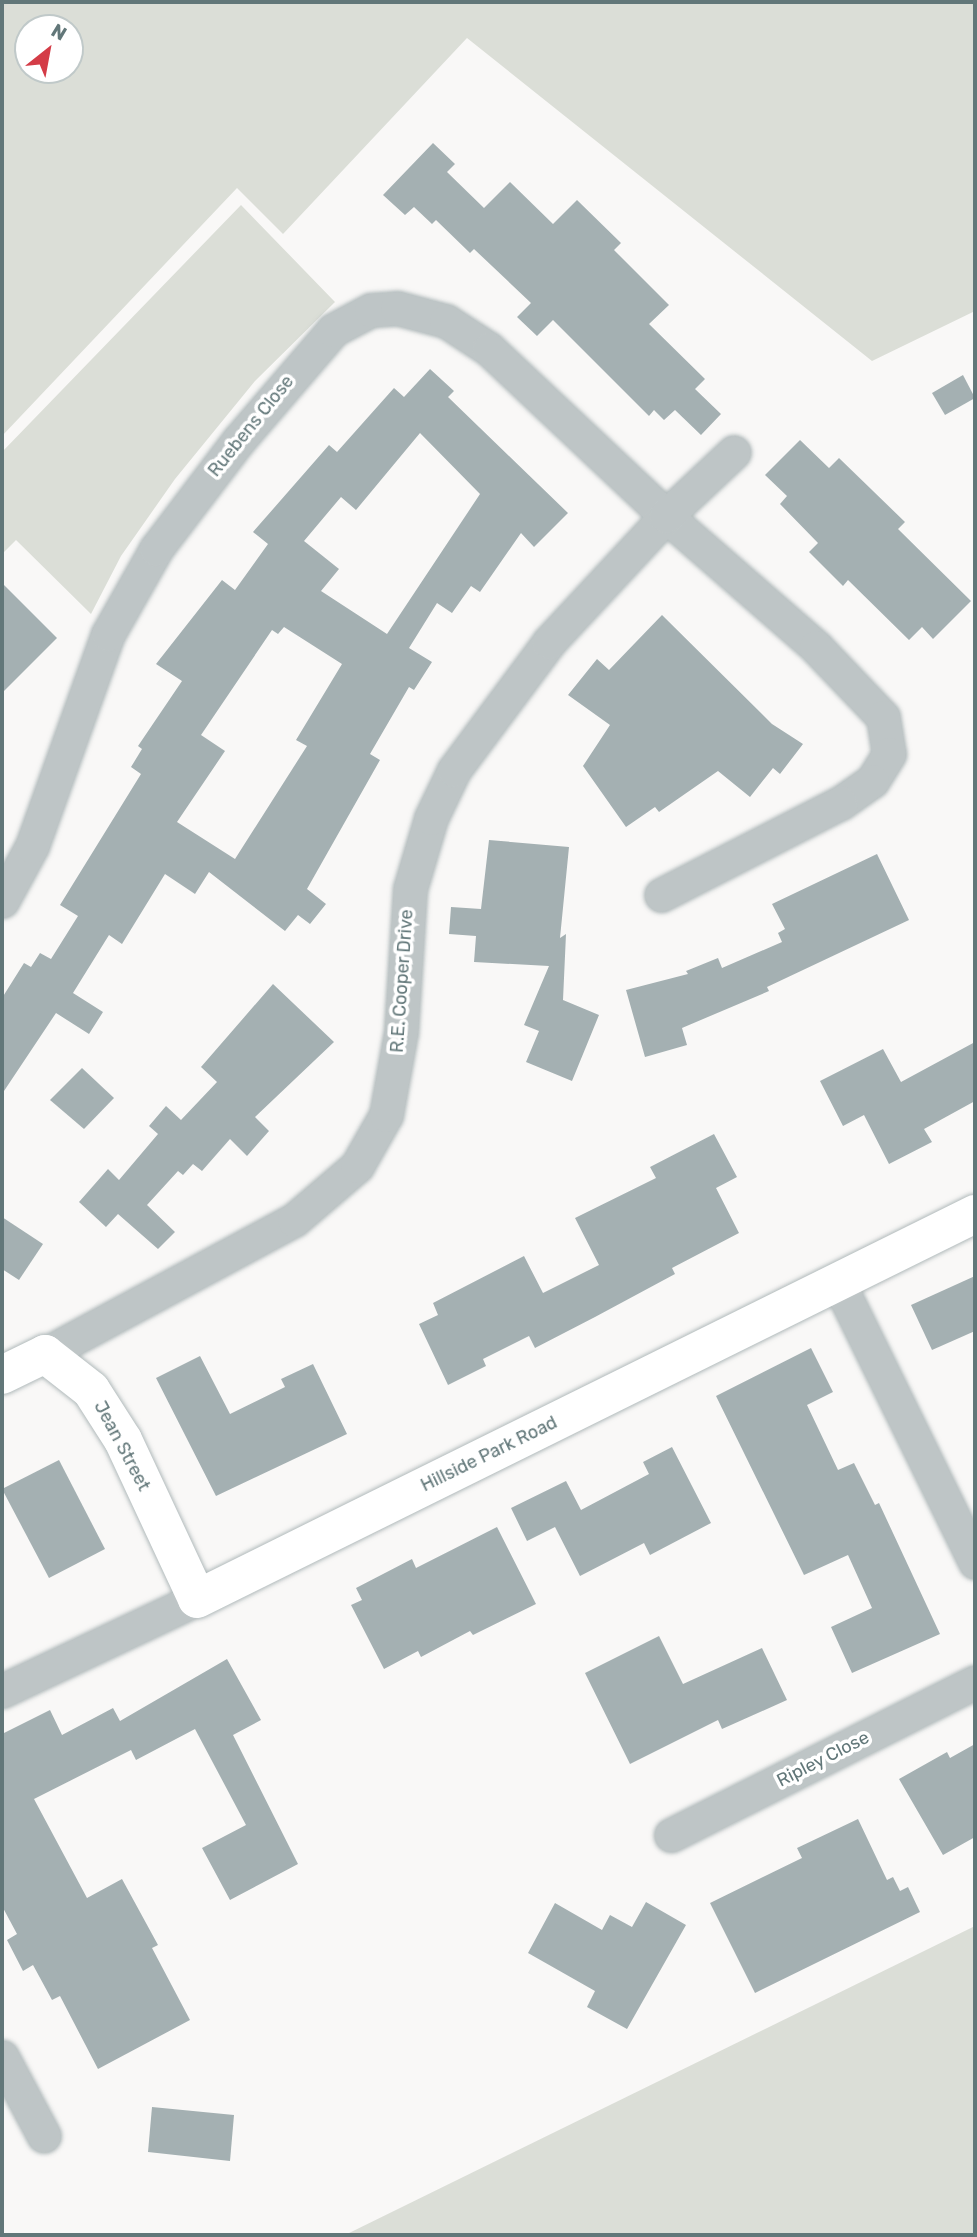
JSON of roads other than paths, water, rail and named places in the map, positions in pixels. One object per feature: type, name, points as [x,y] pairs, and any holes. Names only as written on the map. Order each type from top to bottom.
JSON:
[{"type":"street","name":"Ruebens Close","points":[[2,901],[24,865],[108,634],[136,581],[201,487],[281,387],[348,320],[371,310],[397,308],[424,312],[465,330],[871,701],[883,717],[890,740],[886,764],[859,791],[661,895]]},
{"type":"street","name":"R.E. Cooper Drive","points":[[45,1354],[294,1220],[357,1166],[386,1115],[401,1032],[410,889],[442,792],[466,749],[523,674],[666,516],[734,452]]},
{"type":"street","name":"Hillside Park Road","points":[[2,1690],[197,1599],[975,1214]]},
{"type":"street","points":[[838,1282],[975,1562]]},
{"type":"street","points":[[2,1375],[45,1354]]},
{"type":"street","name":"Jean Street","points":[[45,1354],[91,1390],[108,1415],[197,1599]]},
{"type":"street","name":"Ripley Close","points":[[671,1835],[975,1682]]},
{"type":"street","points":[[2,2057],[44,2136]]}]
